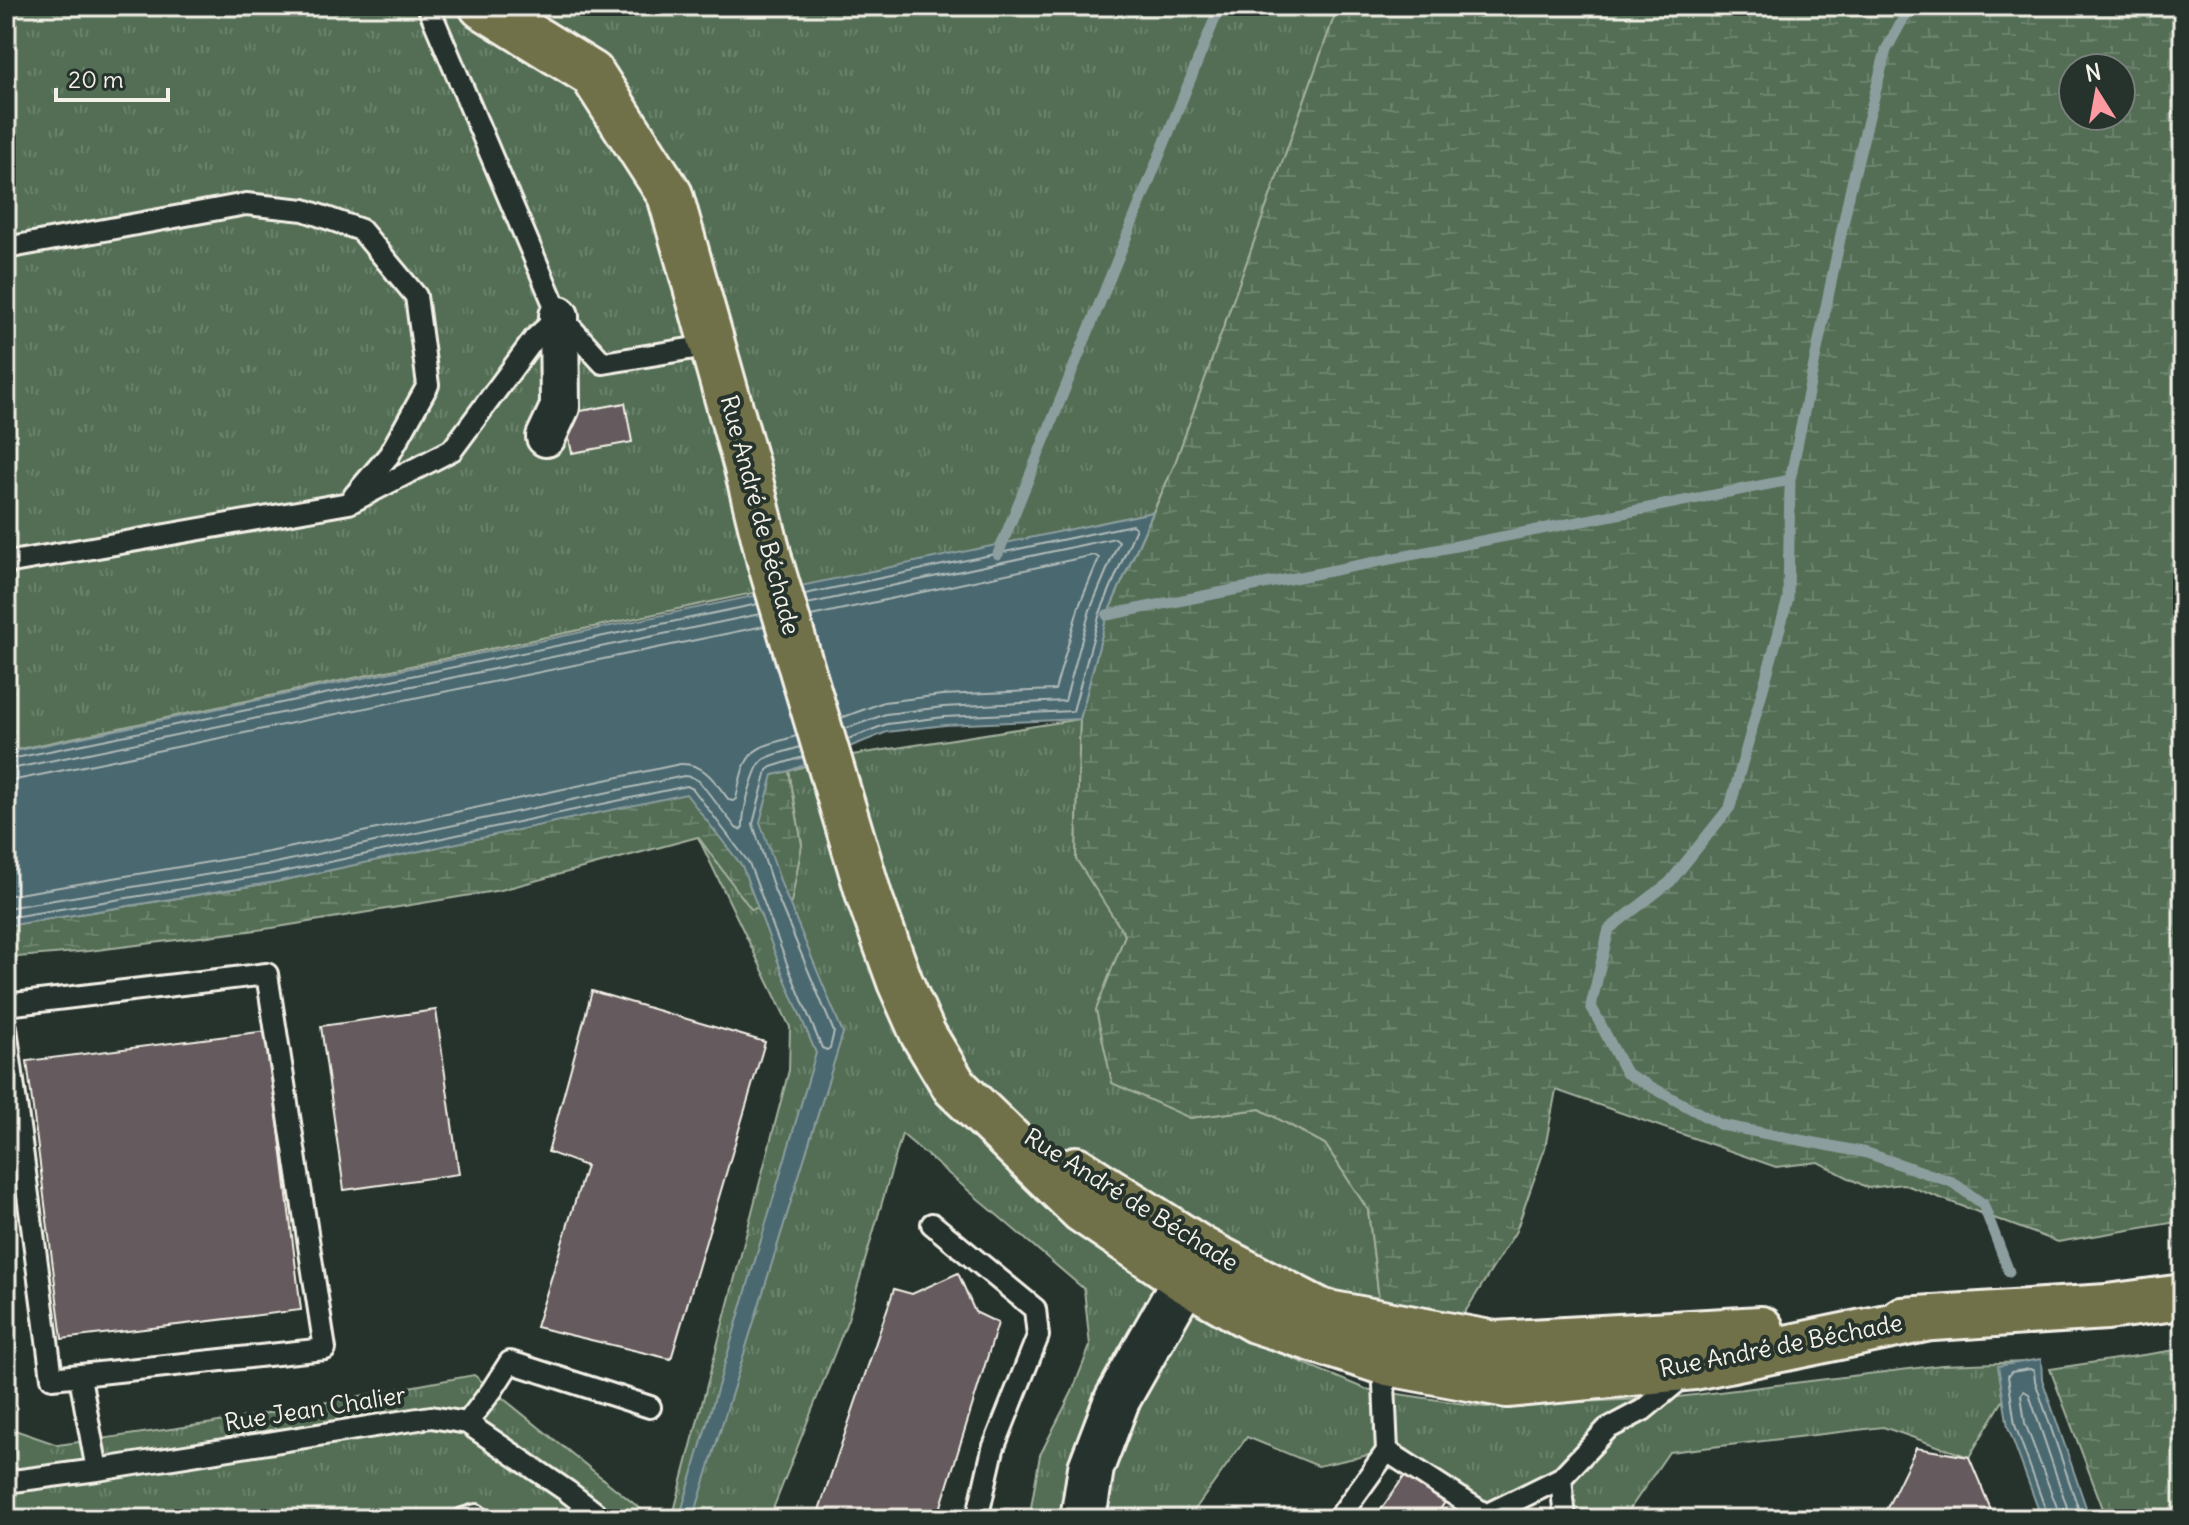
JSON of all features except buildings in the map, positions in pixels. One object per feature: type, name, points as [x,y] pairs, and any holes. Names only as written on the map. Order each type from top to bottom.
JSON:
[{"type":"main road","name":"Rue André de Béchade","points":[[482,6],[592,74],[670,195],[746,464],[770,562],[870,899],[900,982],[923,1034],[955,1087],[1082,1210],[1194,1265],[1322,1312],[1495,1344],[2107,1307],[2183,1297]]},
{"type":"main road","name":"Rue André de Béchade","points":[[1194,1265],[1255,1320],[1383,1362],[1507,1385],[1694,1367],[1930,1318]]},
{"type":"street","points":[[546,437],[560,407],[559,316]]},
{"type":"street","points":[[1083,1519],[1091,1468],[1117,1400],[1194,1265]]},
{"type":"lane","points":[[428,6],[559,316],[603,363],[713,345]]},
{"type":"lane","points":[[6,248],[246,204],[304,210],[361,230],[416,296],[428,385],[389,455],[349,503]]},
{"type":"lane","points":[[6,563],[349,503],[452,450],[535,338],[559,316]]},
{"type":"lane","points":[[6,1005],[267,974],[325,1349],[52,1378],[6,1028]]},
{"type":"lane","points":[[932,1224],[1035,1309],[1038,1336],[993,1449],[977,1519]]},
{"type":"lane","points":[[467,1423],[510,1362],[650,1407]]},
{"type":"lane","points":[[1338,1519],[1387,1451],[1383,1362]]},
{"type":"lane","points":[[1387,1451],[1486,1515],[1561,1478],[1607,1429],[1643,1410],[1694,1367]]},
{"type":"lane","points":[[80,1377],[97,1470]]},
{"type":"lane","name":"Rue Jean Chalier","points":[[12,1477],[97,1470],[431,1417],[467,1423],[603,1519]]},
{"type":"lane","points":[[1561,1478],[1565,1519]]},
{"type":"lane","points":[[463,1519],[476,1515],[480,1519]]},
{"type":"green space","points":[[6,6],[1338,6],[1174,466],[1153,512],[779,592],[777,588],[6,752]]},
{"type":"green space","points":[[1338,6],[2183,6],[2183,1221],[2058,1242],[1903,1184],[1868,1188],[1818,1162],[1776,1167],[1556,1090],[1545,1148],[1516,1231],[1460,1320],[1382,1323],[1368,1210],[1325,1144],[1260,1109],[1190,1118],[1112,1083],[1096,1010],[1125,935],[1076,859],[1080,719],[1107,615],[1174,466]]},
{"type":"green space","points":[[1080,719],[1076,858],[1125,935],[1096,1010],[1190,1118],[1260,1109],[1325,1144],[1368,1210],[1382,1323],[1242,1337],[1365,1389],[1485,1407],[1678,1397],[1942,1365],[2026,1362],[1969,1457],[1883,1427],[1669,1452],[1623,1519],[1565,1519],[1562,1479],[1486,1515],[1387,1451],[1318,1466],[1247,1437],[1188,1519],[1029,1519],[1040,1455],[1072,1392],[1090,1346],[1084,1289],[902,1134],[848,1319],[769,1519],[672,1519],[789,1070],[790,1027],[698,837],[751,908],[802,845],[789,771],[827,759]]},
{"type":"green space","points":[[789,771],[802,845],[791,903],[751,909],[698,837],[501,890],[272,928],[6,958],[6,926],[275,882]]},
{"type":"green space","points":[[2183,1349],[2183,1519],[2107,1519],[2050,1369]]},
{"type":"green space","points":[[474,1375],[653,1519],[6,1519],[6,1427],[58,1445],[213,1423]]},
{"type":"water","points":[[1153,512],[1107,615],[1080,719],[945,725],[887,732],[773,775],[760,822],[782,886],[843,1033],[693,1519],[679,1519],[816,1053],[742,866],[686,794],[275,882],[6,926],[6,753]]},
{"type":"water","points":[[2041,1359],[2042,1379],[2090,1519],[2042,1519],[2008,1427],[1998,1366]]},
{"type":"waterway","points":[[998,554],[1220,6]]},
{"type":"waterway","points":[[1107,615],[1790,480],[1850,191],[1886,50],[1910,6]]},
{"type":"waterway","points":[[1790,480],[1788,599],[1730,807],[1670,882],[1609,929],[1591,1006],[1626,1073],[1721,1125],[1867,1153],[1952,1182],[1983,1204],[2009,1272]]}]
